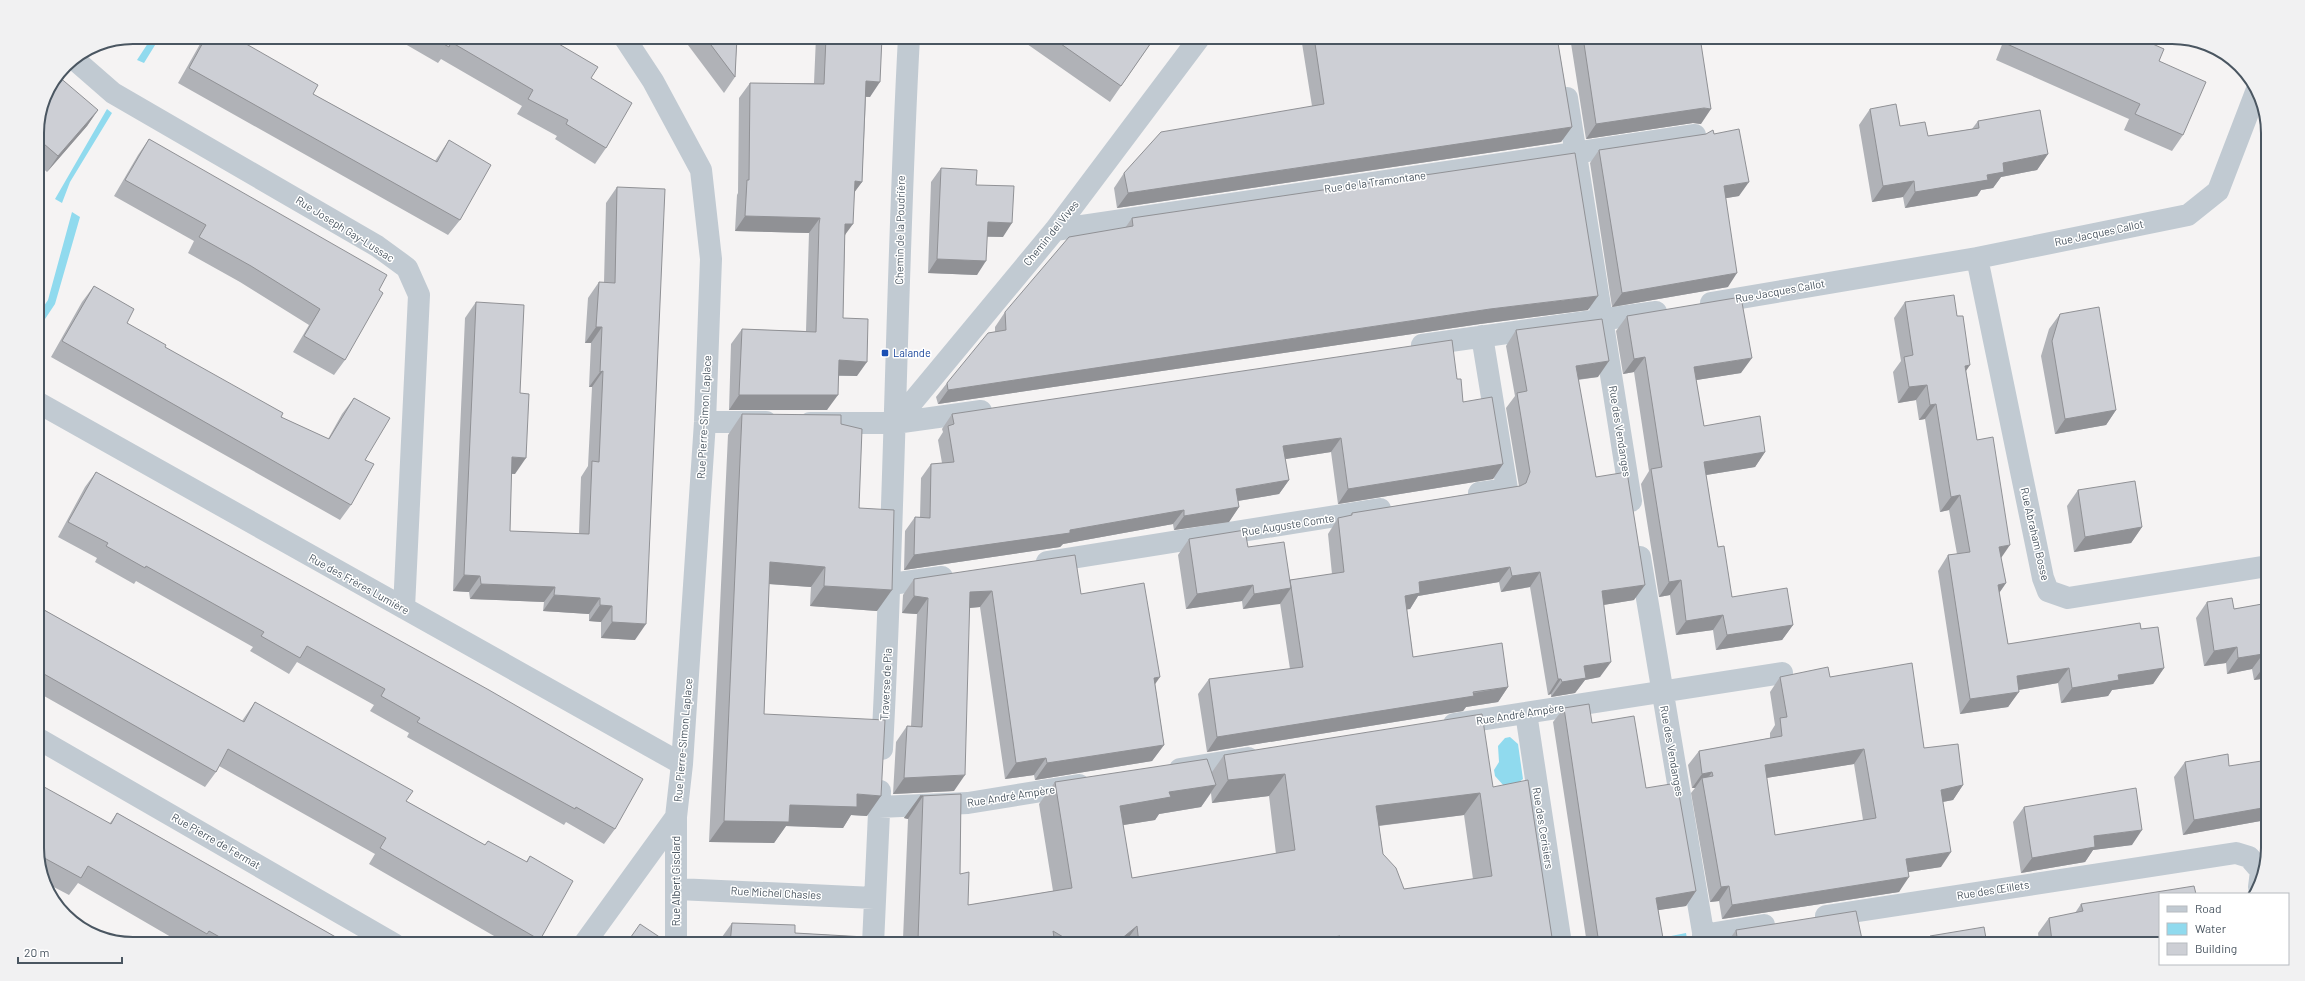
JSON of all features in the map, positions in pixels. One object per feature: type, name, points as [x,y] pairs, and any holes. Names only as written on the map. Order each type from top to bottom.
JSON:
[{"type":"street","name":"Rue Pierre-Simon Laplace","points":[[629,44],[653,81],[701,170],[711,258],[705,422],[682,764],[676,817]]},
{"type":"street","name":"Chemin de la Poudrière","points":[[895,423],[902,176],[909,44]]},
{"type":"street","name":"Chemin del Vives","points":[[895,423],[1055,230],[1195,44]]},
{"type":"street","name":"Rue Joseph Gay-Lussac","points":[[78,63],[114,93],[377,246],[408,268],[420,294],[404,608]]},
{"type":"street","name":"Rue des Vendanges","points":[[1563,75],[1661,692],[1704,937]]},
{"type":"street","name":"Rue Jacques Callot","points":[[1404,348],[1482,336],[1602,321],[1977,258],[2188,215],[2218,191],[2254,98]]},
{"type":"street","name":"Rue de la Tramontane","points":[[1055,230],[1695,135]]},
{"type":"street","name":"Rue Abraham Bosse","points":[[1977,258],[2043,578],[2048,591],[2068,598],[2261,567]]},
{"type":"street","points":[[1460,496],[1507,489],[1482,336]]},
{"type":"street","name":"Rue des Frères Lumière","points":[[44,406],[682,764]]},
{"type":"street","points":[[705,422],[895,423],[997,408]]},
{"type":"street","name":"Traverse de Pia","points":[[873,937],[891,584],[895,423]]},
{"type":"street","name":"Rue Auguste Comte","points":[[1031,564],[1398,507]]},
{"type":"street","points":[[891,584],[961,574]]},
{"type":"street","name":"Rue André Ampère","points":[[1432,728],[1782,673]]},
{"type":"street","name":"Rue des Cerisiers","points":[[1526,713],[1560,937]]},
{"type":"street","name":"Rue Pierre de Fermat","points":[[44,742],[382,937]]},
{"type":"street","points":[[1157,773],[1267,755]]},
{"type":"street","name":"Rue André Ampère","points":[[879,807],[968,803],[1102,782]]},
{"type":"street","points":[[589,937],[676,817]]},
{"type":"street","name":"Rue Albert Gisclard","points":[[676,817],[676,937]]},
{"type":"street","name":"Rue des Œillets","points":[[1805,919],[2236,853],[2249,857],[2258,868]]},
{"type":"street","name":"Rue Michel Chasles","points":[[677,889],[874,898]]},
{"type":"street","points":[[1714,937],[1782,923]]},
{"type":"water","points":[[147,44],[156,44],[144,63],[137,60]]},
{"type":"water","points":[[107,109],[112,113],[70,182],[62,203],[55,199]]},
{"type":"water","points":[[72,212],[80,217],[55,304],[44,320],[44,306],[48,300]]},
{"type":"water","points":[[1510,737],[1518,744],[1523,779],[1514,786],[1504,786],[1495,776],[1494,770],[1499,762],[1498,746],[1505,738]]},
{"type":"water","points":[[1686,933],[1687,937],[1666,937]]},
{"type":"building","points":[[202,44],[246,44],[318,85],[313,94],[437,162],[449,140],[491,165],[460,220],[189,68]]},
{"type":"building","points":[[454,44],[559,44],[598,67],[591,78],[632,103],[606,148],[566,124],[568,120],[528,99],[533,90]]},
{"type":"building","points":[[710,44],[737,44],[735,77]]},
{"type":"building","points":[[826,44],[882,44],[880,82],[866,81],[862,182],[855,181],[853,224],[845,224],[843,318],[868,319],[867,362],[839,360],[838,395],[739,395],[742,329],[816,332],[820,218],[745,216],[747,180],[749,180],[750,83],[824,84]]},
{"type":"building","points":[[1061,44],[1150,44],[1121,86]]},
{"type":"building","points":[[1315,44],[1558,44],[1572,127],[1128,193],[1124,173],[1161,132],[1324,104]]},
{"type":"building","points":[[1584,44],[1701,44],[1711,109],[1704,108],[1596,124]]},
{"type":"building","points":[[2007,44],[2153,44],[2164,49],[2159,61],[2206,82],[2183,135],[2135,114],[2140,104]]},
{"type":"building","points":[[62,79],[98,110],[58,156],[44,144],[44,127],[47,110],[51,99]]},
{"type":"building","points":[[1896,104],[1900,126],[1925,122],[1928,136],[1979,128],[1978,121],[2040,110],[2048,154],[2003,163],[2004,172],[1987,175],[1988,180],[1915,192],[1914,181],[1883,186],[1870,109]]},
{"type":"building","points":[[1739,129],[1749,182],[1724,186],[1737,273],[1622,293],[1599,150],[1706,134],[1713,130],[1714,134]]},
{"type":"building","points":[[149,139],[387,275],[379,290],[383,293],[345,360],[304,336],[320,309],[251,266],[199,237],[206,225],[125,180]]},
{"type":"building","points":[[1575,153],[1598,296],[1490,309],[948,390],[947,383],[988,333],[1006,330],[1005,312],[1069,237],[1133,226],[1132,218]]},
{"type":"building","points":[[941,168],[977,170],[976,185],[1014,186],[1012,223],[988,222],[986,261],[937,259]]},
{"type":"building","points":[[617,187],[665,189],[646,624],[612,622],[612,606],[600,605],[600,598],[554,595],[555,587],[481,584],[480,576],[464,575],[476,302],[524,305],[520,393],[529,394],[526,458],[512,457],[510,531],[589,534],[592,461],[599,462],[603,371],[600,372],[602,327],[596,327],[599,282],[615,283]]},
{"type":"building","points":[[94,286],[134,309],[127,323],[166,345],[165,347],[283,413],[281,417],[329,439],[354,398],[390,418],[365,460],[374,464],[351,505],[62,341]]},
{"type":"building","points":[[1954,295],[1957,316],[1963,316],[1970,365],[1965,366],[1977,440],[1993,437],[2010,545],[1999,547],[2006,583],[1998,585],[2008,644],[2140,623],[2141,629],[2158,627],[2164,668],[2118,675],[2119,680],[2072,688],[2069,668],[2017,676],[2019,692],[1970,699],[1948,555],[1970,552],[1960,495],[1951,497],[1936,404],[1930,405],[1927,385],[1909,387],[1904,357],[1913,355],[1905,302]]},
{"type":"building","points":[[1741,297],[1752,358],[1694,367],[1704,426],[1760,416],[1765,452],[1704,462],[1718,547],[1724,546],[1732,597],[1787,588],[1793,625],[1727,635],[1723,615],[1686,621],[1681,580],[1669,582],[1651,469],[1662,467],[1645,357],[1634,359],[1627,316]]},
{"type":"building","points":[[2099,307],[2116,410],[2065,419],[2052,341],[2060,314]]},
{"type":"building","points":[[1602,319],[1609,361],[1576,366],[1596,477],[1627,472],[1645,585],[1602,591],[1611,662],[1584,666],[1586,678],[1562,682],[1561,679],[1558,679],[1540,572],[1512,576],[1510,567],[1419,582],[1420,593],[1405,596],[1413,657],[1502,643],[1508,687],[1473,692],[1474,696],[1217,737],[1209,679],[1303,667],[1290,580],[1344,572],[1338,518],[1352,515],[1352,513],[1520,486],[1526,483],[1530,472],[1517,393],[1527,391],[1516,330]]},
{"type":"building","points":[[1452,340],[1457,379],[1461,379],[1463,402],[1492,397],[1503,464],[1348,489],[1341,438],[1283,446],[1289,480],[1236,489],[1239,507],[1184,516],[1184,510],[1070,530],[1070,533],[914,555],[915,517],[930,518],[931,464],[954,462],[948,426],[954,424],[952,414]]},
{"type":"building","points":[[742,414],[841,415],[841,424],[862,429],[859,508],[894,510],[892,590],[824,586],[825,567],[770,562],[764,714],[885,720],[881,796],[857,794],[857,807],[790,805],[789,822],[724,821]]},
{"type":"building","points":[[96,472],[489,690],[643,779],[615,829],[576,807],[575,809],[417,722],[420,718],[381,696],[385,689],[307,646],[300,658],[261,636],[264,632],[146,566],[145,568],[106,546],[108,543],[68,522]]},
{"type":"building","points":[[2135,481],[2142,527],[2085,537],[2078,490]]},
{"type":"building","points":[[1245,530],[1248,547],[1284,542],[1291,588],[1254,594],[1253,585],[1197,594],[1189,539]]},
{"type":"building","points":[[1075,555],[1081,594],[1144,583],[1160,677],[1154,678],[1164,745],[1047,763],[1046,758],[1016,763],[992,591],[970,592],[965,775],[904,778],[907,726],[922,727],[928,598],[914,596],[914,579]]},
{"type":"building","points":[[2232,598],[2234,609],[2261,604],[2261,654],[2238,658],[2237,647],[2214,651],[2207,602]]},
{"type":"building","points":[[44,610],[244,722],[255,702],[413,791],[406,801],[485,845],[488,841],[527,862],[530,856],[573,881],[542,937],[535,937],[380,848],[386,838],[228,749],[216,772],[44,674]]},
{"type":"building","points":[[1912,663],[1924,748],[1958,744],[1963,785],[1941,790],[1951,852],[1906,859],[1909,877],[1732,905],[1729,886],[1721,887],[1702,778],[1713,776],[1712,772],[1702,774],[1699,751],[1782,736],[1780,718],[1787,717],[1780,677],[1828,667],[1830,677]],"holes":[[[1864,749],[1876,818],[1775,835],[1765,765]]]},
{"type":"building","points":[[1589,704],[1592,723],[1634,716],[1646,788],[1677,783],[1696,891],[1656,898],[1663,937],[1598,937],[1564,708]]},
{"type":"building","points":[[1482,714],[1493,787],[1528,780],[1552,937],[1138,937],[1137,926],[1124,937],[1063,937],[1053,931],[1054,937],[918,937],[923,796],[920,796],[961,794],[960,874],[969,872],[968,905],[1072,888],[1055,782],[1207,759],[1216,785],[1169,792],[1171,797],[1120,806],[1132,878],[1295,850],[1285,774],[1228,780],[1224,755]],"holes":[[[1480,793],[1492,876],[1404,889],[1396,868],[1383,854],[1376,806]]]},
{"type":"building","points":[[2228,754],[2229,766],[2261,761],[2261,808],[2194,820],[2185,762]]},
{"type":"building","points":[[44,787],[111,824],[117,813],[336,937],[220,937],[209,931],[207,934],[88,866],[81,878],[45,858]]},
{"type":"building","points":[[2136,788],[2142,830],[2094,836],[2095,847],[2032,858],[2024,807]]},
{"type":"building","points":[[2194,886],[2196,893],[2159,893],[2159,937],[2051,937],[2049,918],[2083,911],[2081,904]]},
{"type":"building","points":[[1856,911],[1862,937],[1737,937],[1736,930]]},
{"type":"building","points":[[732,923],[795,925],[795,933],[865,937],[731,937]]},
{"type":"building","points":[[640,924],[660,937],[631,937]]},
{"type":"building","points":[[1984,927],[1986,937],[1930,937]]},
{"type":"place","name":"Lalande","points":[[885,353]]}]
